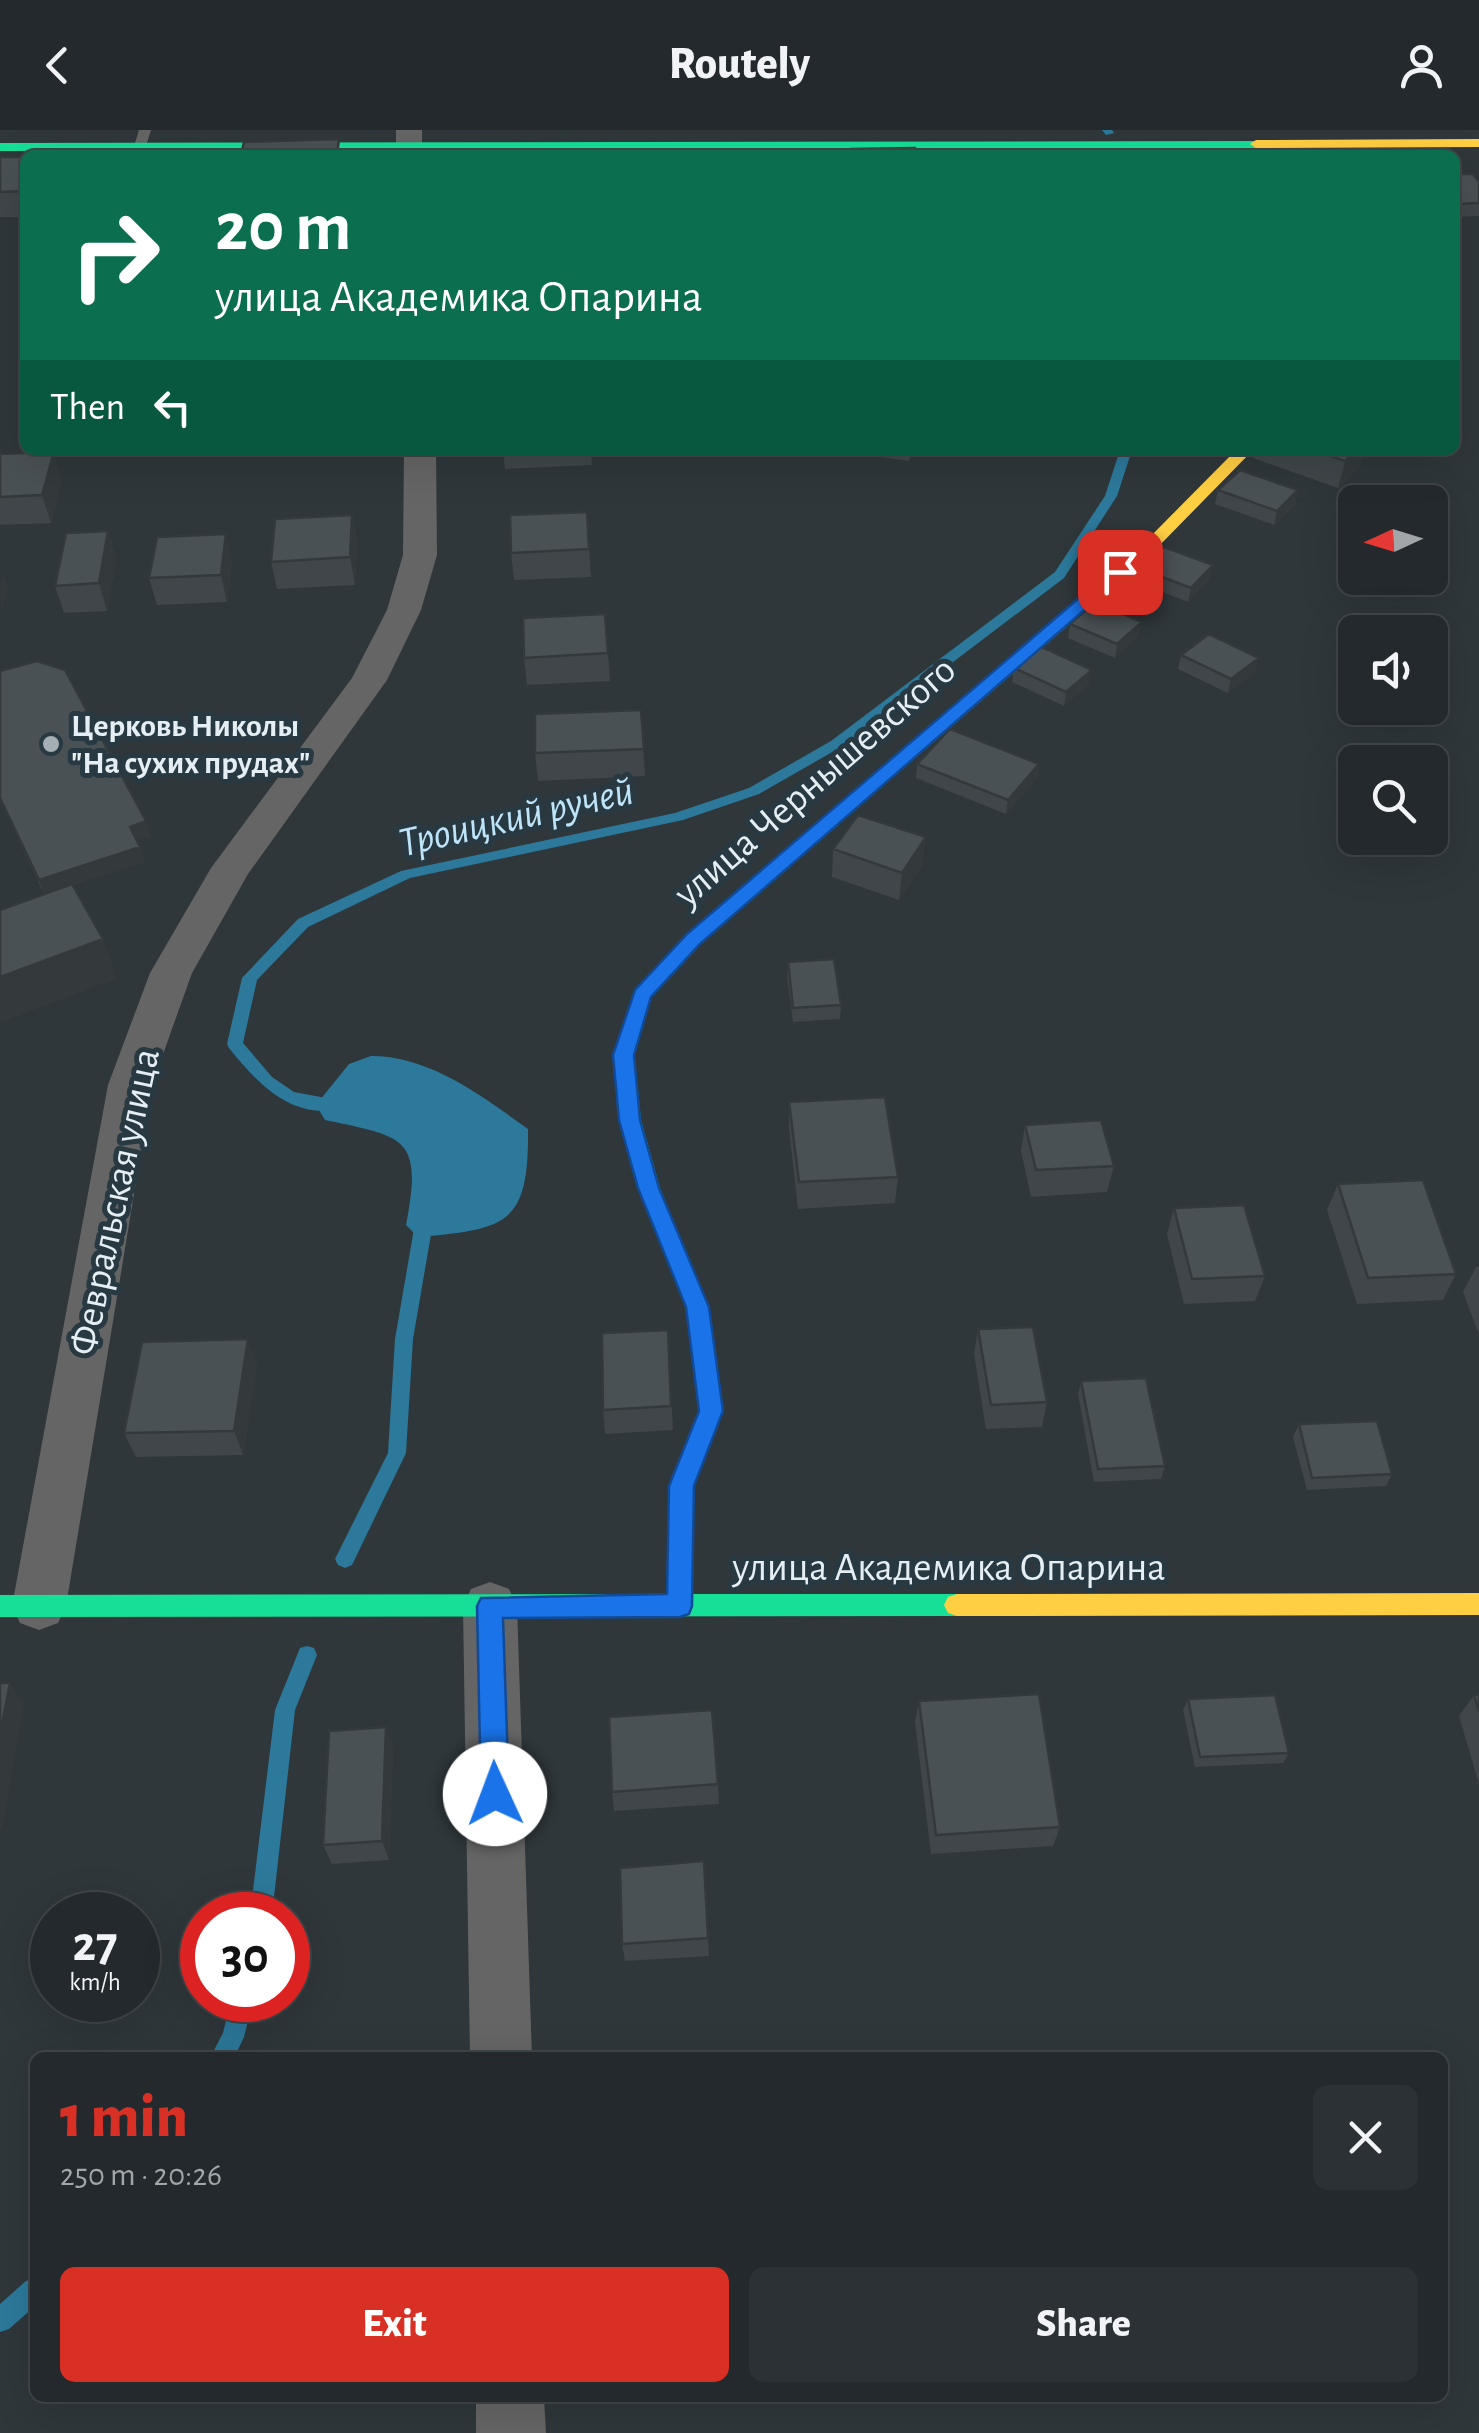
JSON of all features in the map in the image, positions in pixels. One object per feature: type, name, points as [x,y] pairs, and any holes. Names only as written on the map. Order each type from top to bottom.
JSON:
[{"type":"street","points":[[0,147],[143,138],[868,150]]},
{"type":"street","points":[[1012,150],[1479,143]]},
{"type":"street","name":"Февральская улица","points":[[19,1606],[130,1086],[170,973],[231,868],[369,680],[404,610],[420,556],[420,455]]},
{"type":"street","name":"улица Чернышевского","points":[[680,1606],[681,1486],[711,1411],[698,1307],[648,1188],[630,1120],[624,1055],[642,995],[694,939],[1150,546],[1240,455]]},
{"type":"street","name":"улица Академика Опарина","points":[[19,1606],[1479,1604]]},
{"type":"street","points":[[490,1606],[501,2052]]},
{"type":"street","points":[[510,2402],[510,2433]]},
{"type":"water","points":[[371,1056],[434,1070],[474,1091],[528,1129],[524,1185],[507,1216],[473,1230],[418,1237],[406,1225],[412,1174],[402,1146],[374,1131],[325,1120],[316,1105],[349,1064]]},
{"type":"building","points":[[339,139],[338,150],[242,150],[244,142]]},
{"type":"building","points":[[915,148],[915,150],[852,150]]},
{"type":"building","points":[[0,157],[20,157],[20,191],[0,192]]},
{"type":"building","points":[[1460,174],[1473,174],[1479,182],[1479,203],[1460,204]]},
{"type":"building","points":[[0,454],[53,455],[42,495],[0,497]]},
{"type":"building","points":[[1328,455],[1351,455],[1345,461]]},
{"type":"building","points":[[1240,470],[1298,490],[1277,511],[1218,490]]},
{"type":"building","points":[[587,512],[589,549],[511,553],[510,515]]},
{"type":"building","points":[[352,515],[350,557],[271,562],[275,519]]},
{"type":"building","points":[[108,531],[99,583],[55,586],[66,533]]},
{"type":"building","points":[[226,534],[221,575],[149,578],[157,537]]},
{"type":"building","points":[[1164,547],[1213,565],[1191,588],[1141,569]]},
{"type":"building","points":[[1095,602],[1142,622],[1117,644],[1070,624]]},
{"type":"building","points":[[605,614],[608,653],[524,658],[523,618]]},
{"type":"building","points":[[1209,634],[1259,658],[1231,679],[1181,655]]},
{"type":"building","points":[[1040,646],[1092,670],[1066,692],[1014,668]]},
{"type":"building","name":"Церковь Николы \"На сухих прудах\"","points":[[37,661],[65,670],[146,821],[130,827],[140,847],[39,880],[0,798],[0,671]]},
{"type":"building","points":[[641,710],[644,749],[535,753],[535,714]]},
{"type":"building","points":[[950,729],[1039,764],[1008,800],[917,764]]},
{"type":"building","points":[[858,815],[926,837],[902,873],[833,849]]},
{"type":"building","points":[[72,884],[103,939],[0,977],[0,910]]},
{"type":"building","points":[[834,959],[841,1005],[793,1008],[788,962]]},
{"type":"building","points":[[885,1097],[898,1177],[799,1182],[789,1102]]},
{"type":"building","points":[[1101,1120],[1114,1166],[1036,1170],[1025,1125]]},
{"type":"building","points":[[1423,1180],[1456,1274],[1368,1278],[1338,1184]]},
{"type":"building","points":[[1244,1205],[1265,1276],[1192,1279],[1174,1208]]},
{"type":"building","points":[[1033,1327],[1047,1402],[991,1405],[978,1329]]},
{"type":"building","points":[[668,1330],[671,1406],[603,1410],[602,1333]]},
{"type":"building","points":[[248,1339],[234,1431],[124,1433],[142,1342]]},
{"type":"building","points":[[1146,1378],[1165,1466],[1098,1469],[1081,1381]]},
{"type":"building","points":[[1377,1421],[1392,1474],[1312,1478],[1299,1424]]},
{"type":"building","points":[[0,1683],[10,1683],[0,1735]]},
{"type":"building","points":[[1039,1694],[1060,1827],[936,1835],[919,1701]]},
{"type":"building","points":[[1275,1695],[1289,1753],[1200,1757],[1188,1699]]},
{"type":"building","points":[[712,1710],[718,1784],[612,1792],[609,1717]]},
{"type":"building","points":[[386,1727],[382,1841],[323,1845],[329,1731]]},
{"type":"building","points":[[704,1861],[708,1938],[622,1944],[620,1868]]},
{"type":"waterway","name":"Троицкий ручей","points":[[336,1105],[288,1097],[267,1081],[235,1044],[250,978],[303,923],[406,874],[678,817],[754,791],[836,744],[1060,575],[1111,496],[1124,455]]},
{"type":"waterway","name":"Троицкий ручей","points":[[345,1559],[397,1453],[404,1339],[425,1217]]},
{"type":"waterway","name":"Троицкий ручей","points":[[264,1892],[285,1710],[307,1655]]},
{"type":"waterway","name":"Троицкий ручей","points":[[224,2052],[237,2022]]},
{"type":"waterway","name":"Троицкий ручей","points":[[0,2320],[30,2294]]},
{"type":"traffic: fast","points":[[0,147],[1256,144]]},
{"type":"traffic: fast","points":[[680,1605],[681,1486],[711,1411],[698,1307],[649,1188],[630,1120],[624,1055],[642,995],[694,939],[908,755]]},
{"type":"traffic: fast","points":[[0,1606],[957,1605]]},
{"type":"traffic: slow","points":[[1256,144],[1479,143]]},
{"type":"traffic: slow","points":[[908,755],[1150,546],[1240,455]]},
{"type":"traffic: slow","points":[[957,1605],[1479,1604]]},
{"type":"place","name":"Церковь Николы \"На сухих прудах\"","points":[[51,744]]},
{"type":"route","points":[[495,1794],[490,1606],[680,1606],[681,1486],[711,1411],[698,1307],[648,1188],[630,1120],[624,1055],[642,995],[694,939],[1120,572]]}]
